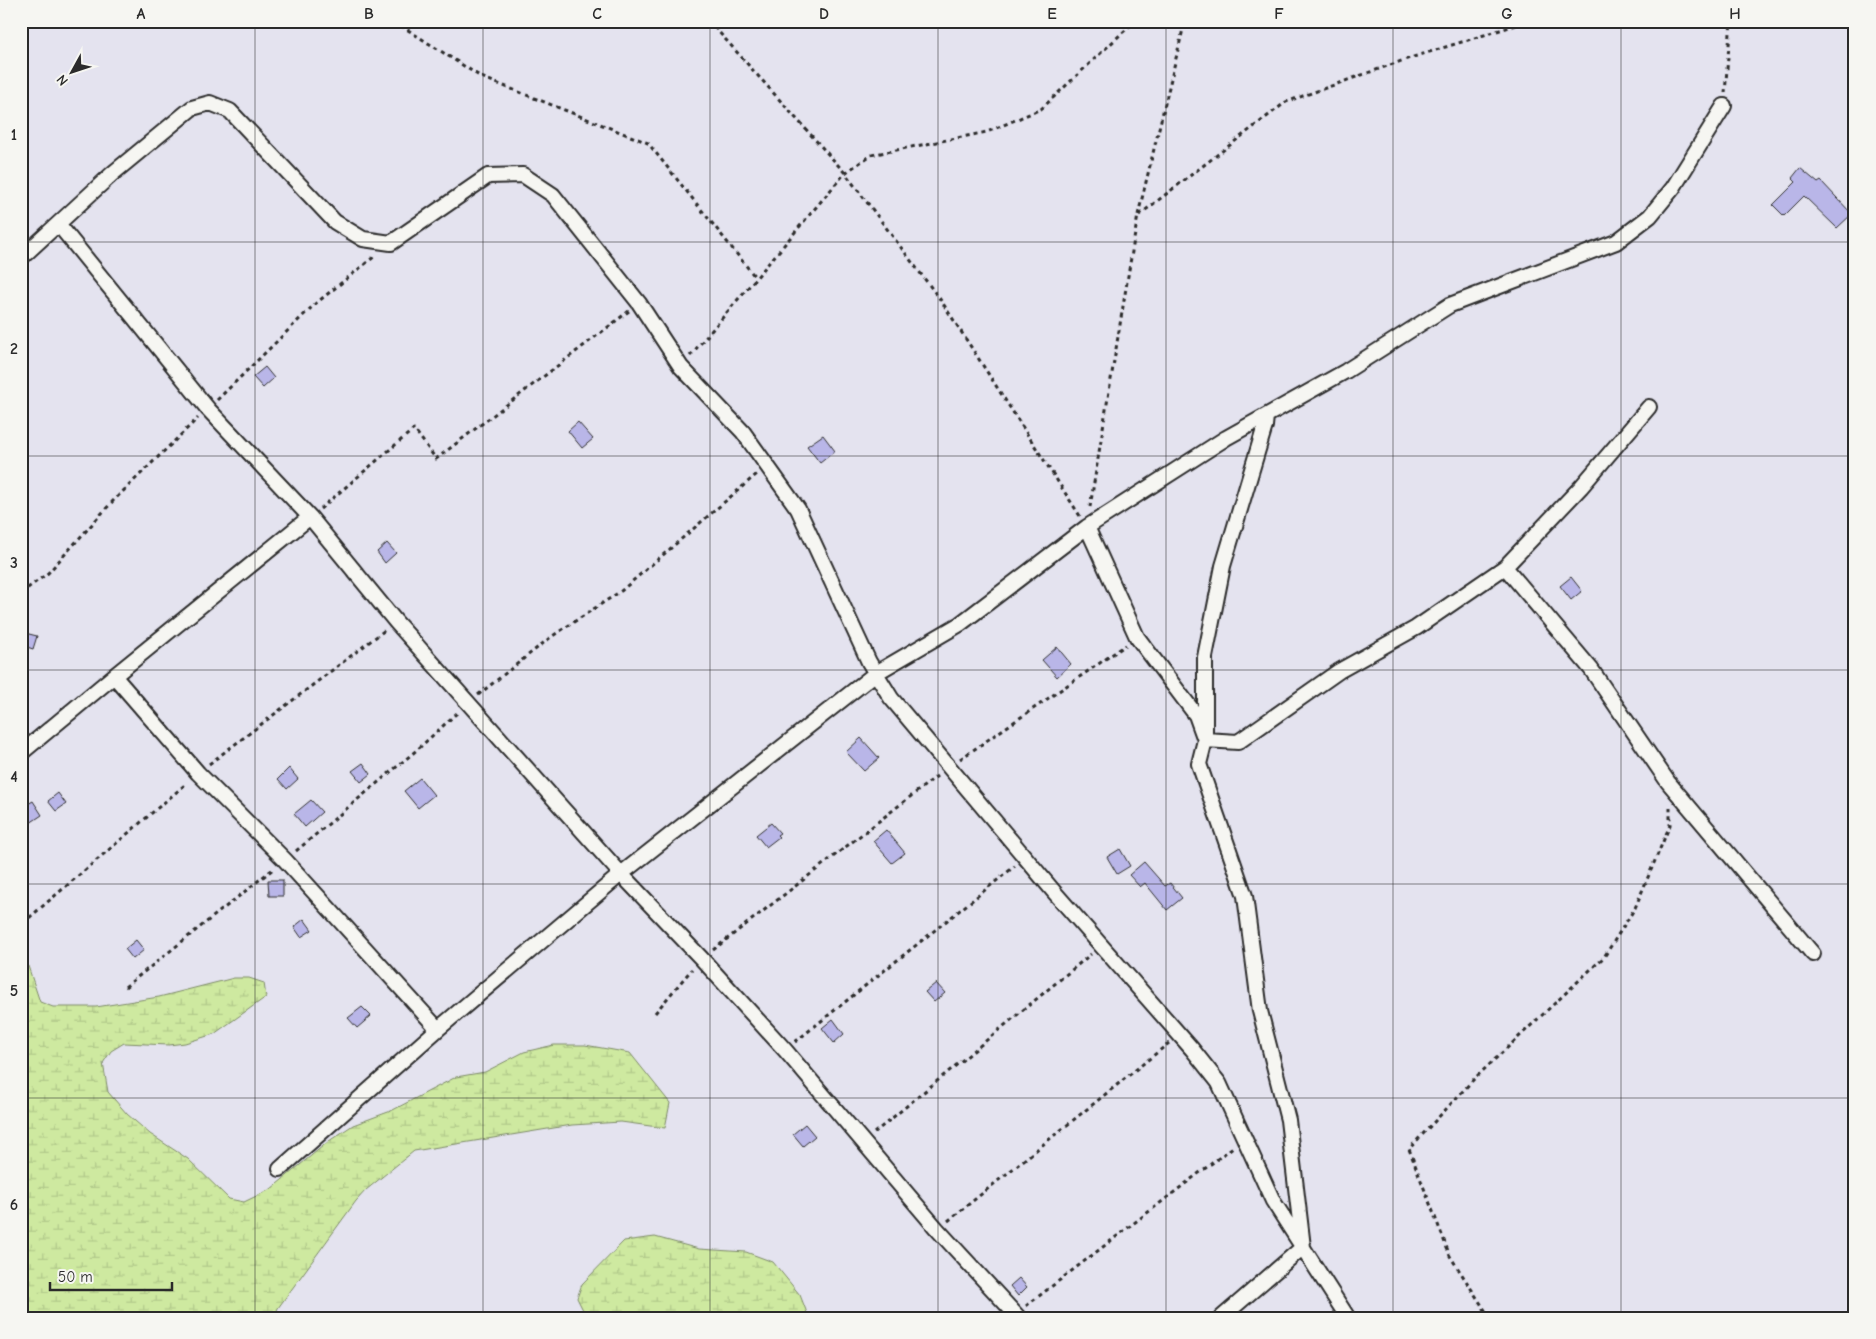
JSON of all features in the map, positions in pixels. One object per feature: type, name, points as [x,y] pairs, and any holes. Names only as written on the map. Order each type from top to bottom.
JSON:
[{"type":"street","points":[[21,258],[59,225],[112,174],[192,108],[210,102],[230,111],[335,222],[364,239],[391,244],[488,176],[524,175],[553,195],[640,303],[681,367],[743,432],[798,509],[869,662],[891,698],[1025,858],[1219,1083],[1273,1201],[1348,1318]]},
{"type":"street","points":[[280,1169],[438,1029],[621,874],[876,673],[960,624],[1087,527],[1226,438],[1346,371],[1450,305],[1616,242],[1650,216],[1673,188],[1724,106]]},
{"type":"street","points":[[59,225],[208,409],[310,517],[396,622],[468,704],[621,874],[702,958],[785,1050],[938,1229],[1017,1316]]},
{"type":"street","points":[[1205,740],[1238,742],[1339,671],[1416,628],[1505,567],[1581,487],[1649,407]]},
{"type":"street","points":[[1266,416],[1265,426],[1223,566],[1205,657],[1205,740],[1199,764],[1245,896],[1260,1011],[1288,1120],[1303,1248]]},
{"type":"street","points":[[21,753],[310,517]]},
{"type":"street","points":[[1087,527],[1137,637],[1196,715],[1205,740]]},
{"type":"street","points":[[1505,567],[1591,669],[1668,782],[1813,954]]},
{"type":"street","points":[[114,676],[198,773],[285,860],[438,1029]]},
{"type":"street","points":[[1220,1318],[1303,1248]]},
{"type":"path","points":[[394,21],[481,77],[648,143],[756,278]]},
{"type":"path","points":[[710,21],[845,173],[942,302],[1087,527]]},
{"type":"path","points":[[681,367],[845,173],[871,155],[987,132],[1041,109],[1135,21]]},
{"type":"path","points":[[1087,527],[1138,215],[1185,21]]},
{"type":"path","points":[[1138,215],[1286,102],[1407,59],[1529,21]]},
{"type":"path","points":[[1724,106],[1731,21]]},
{"type":"path","points":[[310,517],[414,429],[436,459],[640,303]]},
{"type":"path","points":[[125,986],[285,860],[418,749],[468,704],[551,637],[621,591],[767,466]]},
{"type":"path","points":[[655,1012],[702,958],[949,767],[1137,637]]},
{"type":"path","points":[[1490,1318],[1450,1256],[1409,1149],[1474,1079],[1604,957],[1635,908],[1670,825],[1668,782]]},
{"type":"path","points":[[785,1050],[1025,858]]},
{"type":"path","points":[[864,1142],[1101,946]]},
{"type":"path","points":[[938,1229],[1179,1035]]},
{"type":"path","points":[[1017,1316],[1244,1138]]},
{"type":"green space","points":[[21,939],[40,1002],[53,1007],[96,1007],[159,997],[234,978],[249,978],[264,983],[266,997],[214,1034],[185,1043],[169,1045],[124,1043],[111,1051],[103,1063],[108,1092],[127,1114],[150,1134],[188,1159],[229,1199],[244,1202],[271,1189],[329,1141],[353,1125],[391,1111],[456,1077],[485,1072],[524,1052],[554,1045],[585,1045],[630,1053],[670,1103],[665,1128],[621,1122],[572,1125],[414,1151],[366,1190],[356,1201],[278,1308],[274,1318],[21,1318]]},
{"type":"green space","points":[[655,1237],[699,1249],[746,1252],[773,1262],[800,1295],[809,1318],[590,1318],[583,1310],[577,1298],[582,1284],[624,1241]]},
{"type":"building","points":[[1800,168],[1818,183],[1821,181],[1852,214],[1837,228],[1804,196],[1784,216],[1773,205],[1796,182],[1792,178]]},
{"type":"building","points":[[265,367],[274,378],[263,388],[253,377]]},
{"type":"building","points":[[578,422],[593,439],[582,448],[568,431]]},
{"type":"building","points":[[823,435],[835,451],[820,463],[807,446]]},
{"type":"building","points":[[387,543],[396,553],[385,563],[377,552]]},
{"type":"building","points":[[1571,577],[1582,591],[1571,600],[1560,586]]},
{"type":"building","points":[[25,633],[37,636],[33,649],[21,645]]},
{"type":"building","points":[[1057,647],[1071,664],[1057,677],[1042,660]]},
{"type":"building","points":[[861,738],[879,758],[864,771],[846,752]]},
{"type":"building","points":[[363,763],[371,774],[361,782],[352,771]]},
{"type":"building","points":[[289,768],[298,779],[287,789],[278,779]]},
{"type":"building","points":[[420,778],[434,795],[418,808],[404,791]]},
{"type":"building","points":[[58,793],[66,804],[56,811],[48,801]]},
{"type":"building","points":[[311,800],[322,812],[305,827],[294,814]]},
{"type":"building","points":[[33,801],[42,815],[27,825],[21,816],[21,808]]},
{"type":"building","points":[[771,823],[780,833],[777,835],[779,837],[766,847],[756,835]]},
{"type":"building","points":[[886,830],[905,853],[892,863],[873,841]]},
{"type":"building","points":[[1120,849],[1130,866],[1117,874],[1107,857]]},
{"type":"building","points":[[1144,862],[1165,886],[1170,883],[1182,898],[1167,910],[1145,883],[1140,887],[1129,875]]},
{"type":"building","points":[[268,880],[283,880],[283,896],[269,896]]},
{"type":"building","points":[[304,919],[312,930],[301,937],[294,927]]},
{"type":"building","points":[[136,940],[144,950],[133,959],[125,949]]},
{"type":"building","points":[[936,983],[945,993],[934,1002],[925,992]]},
{"type":"building","points":[[362,1007],[371,1016],[357,1028],[348,1018]]},
{"type":"building","points":[[833,1019],[844,1034],[834,1043],[822,1028]]},
{"type":"building","points":[[805,1124],[815,1136],[803,1146],[793,1134]]},
{"type":"building","points":[[1019,1278],[1027,1287],[1018,1296],[1010,1286]]}]
